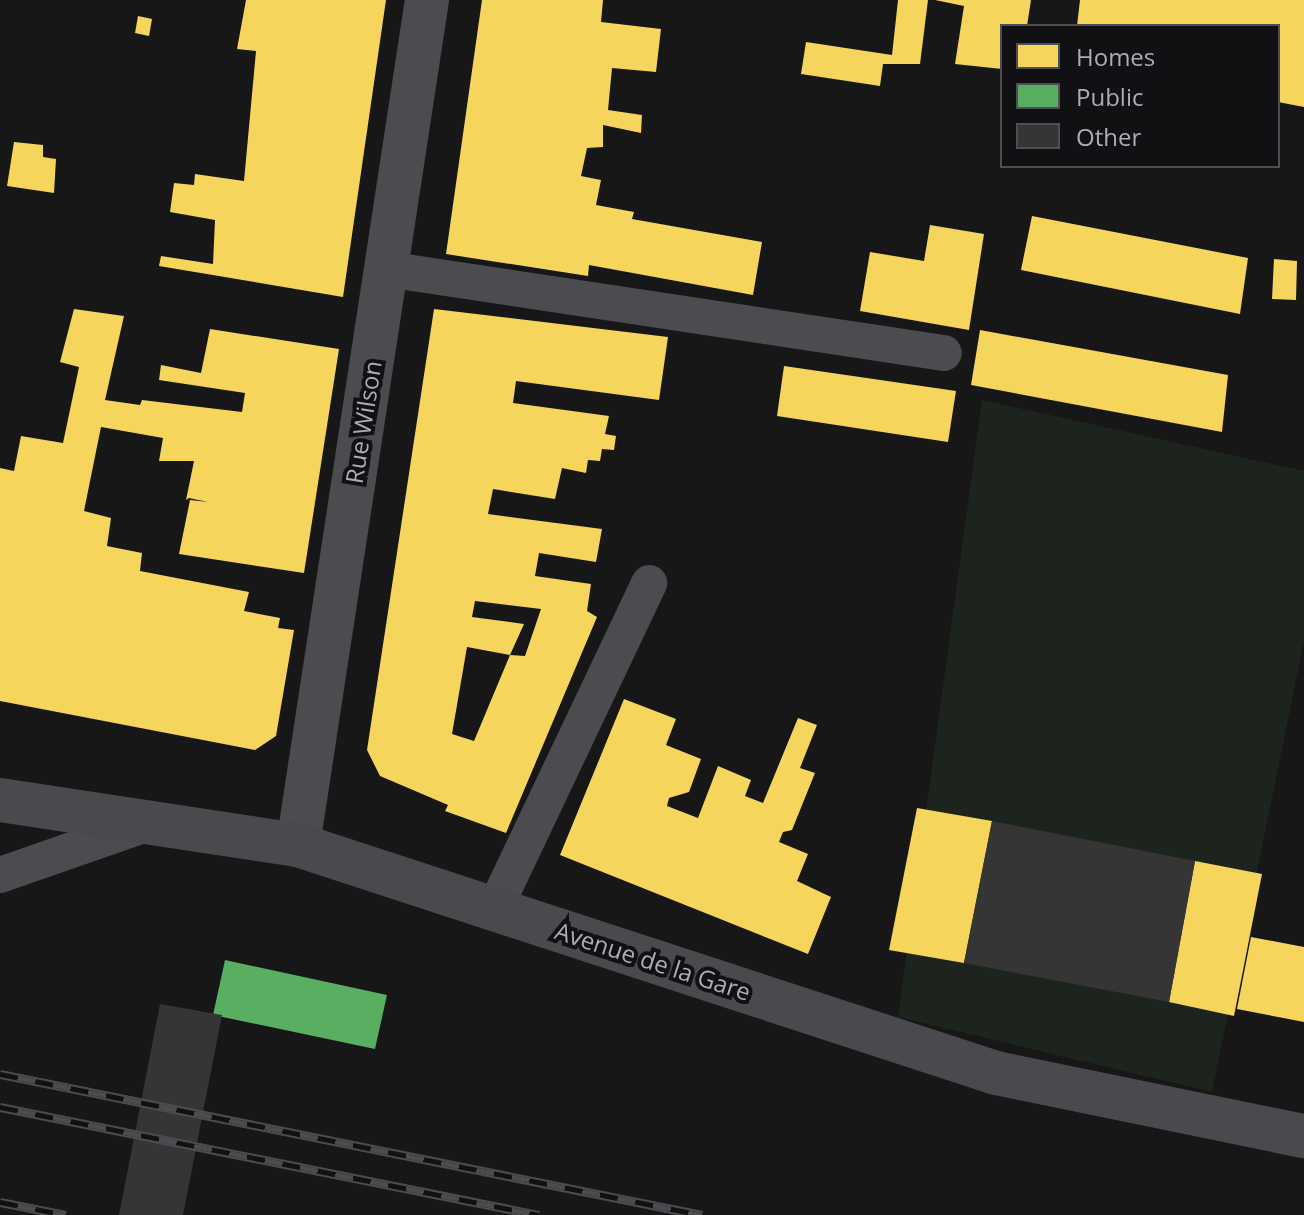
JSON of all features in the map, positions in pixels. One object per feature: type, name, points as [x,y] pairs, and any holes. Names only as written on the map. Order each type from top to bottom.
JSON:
[{"type":"street","name":"Rue Wilson","points":[[298,845],[427,0]]},
{"type":"street","name":"Avenue de la Gare","points":[[0,800],[298,845],[996,1073],[1304,1136]]},
{"type":"lane","points":[[386,269],[944,353]]},
{"type":"lane","points":[[494,910],[649,583]]},
{"type":"lane","points":[[0,825],[49,808]]},
{"type":"lane","points":[[0,875],[149,823]]},
{"type":"shaded area","points":[[982,400],[1304,471],[1304,641],[1212,1092],[898,1017]]},
{"type":"building: Homes","points":[[246,0],[386,0],[343,297],[159,266],[161,256],[213,264],[215,220],[170,212],[174,183],[194,185],[195,174],[244,181],[256,51],[237,49]]},
{"type":"building: Homes","points":[[482,0],[603,0],[601,22],[661,29],[656,72],[612,68],[608,110],[642,115],[641,133],[603,125],[603,147],[587,148],[581,176],[601,180],[596,205],[634,212],[632,219],[762,242],[753,295],[589,265],[588,276],[446,254]]},
{"type":"building: Homes","points":[[898,0],[928,0],[920,64],[883,64],[880,86],[801,74],[806,42],[892,55]]},
{"type":"building: Homes","points":[[935,0],[1031,0],[1027,24],[1000,24],[1000,69],[955,64],[964,6]]},
{"type":"building: Homes","points":[[1080,0],[1304,0],[1304,107],[1280,102],[1280,24],[1077,24]]},
{"type":"building: Homes","points":[[138,16],[152,19],[149,36],[135,33]]},
{"type":"building: Homes","points":[[14,142],[43,145],[43,157],[56,159],[54,193],[7,186]]},
{"type":"building: Homes","points":[[1032,216],[1248,258],[1240,314],[1021,270]]},
{"type":"building: Homes","points":[[930,225],[984,234],[969,330],[860,311],[870,252],[924,261]]},
{"type":"building: Homes","points":[[1274,259],[1297,261],[1296,300],[1272,299]]},
{"type":"building: Homes","points":[[74,309],[124,316],[105,400],[140,405],[142,400],[242,412],[245,393],[159,380],[161,365],[201,373],[210,329],[339,349],[304,573],[179,554],[190,500],[208,502],[189,498],[186,500],[194,461],[159,461],[163,438],[101,427],[84,511],[111,518],[107,546],[142,553],[140,571],[249,592],[244,611],[280,618],[278,628],[294,630],[276,736],[255,750],[0,701],[0,468],[14,471],[21,436],[63,443],[79,367],[60,362]]},
{"type":"building: Homes","points":[[434,309],[668,337],[659,400],[516,381],[513,403],[609,416],[605,434],[616,436],[614,450],[602,449],[600,461],[588,460],[586,473],[562,468],[555,499],[493,489],[488,514],[602,529],[596,562],[539,553],[535,576],[591,584],[587,611],[597,617],[506,833],[445,811],[448,805],[380,776],[367,750]],"holes":[[[475,601],[541,609],[525,656],[510,655],[524,624],[472,617]],[[467,647],[510,655],[474,741],[452,734]]]},
{"type":"building: Homes","points":[[980,330],[1228,375],[1222,432],[971,385]]},
{"type":"building: Homes","points":[[784,366],[956,391],[948,442],[777,416]]},
{"type":"building: Homes","points":[[624,699],[676,719],[666,745],[701,759],[689,792],[669,798],[667,806],[698,818],[718,766],[751,780],[745,796],[763,803],[798,718],[817,725],[800,768],[815,773],[792,830],[783,832],[779,842],[808,854],[797,881],[831,897],[808,954],[560,855]]},
{"type":"building: Homes","points":[[917,808],[992,821],[964,963],[889,950]]},
{"type":"building: Homes","points":[[1195,861],[1262,874],[1234,1016],[1169,1002]]},
{"type":"building: Homes","points":[[1251,937],[1304,947],[1304,1022],[1237,1009]]},
{"type":"building: Public","points":[[225,960],[387,995],[375,1049],[213,1015]]},
{"type":"building: Other","points":[[992,821],[1195,861],[1169,1002],[964,963]]},
{"type":"building: Other","points":[[160,1004],[222,1015],[183,1215],[119,1215]]},
{"type":"railway","points":[[0,1074],[702,1215]]},
{"type":"railway","points":[[0,1107],[539,1215]]},
{"type":"railway","points":[[0,1202],[66,1215]]}]
